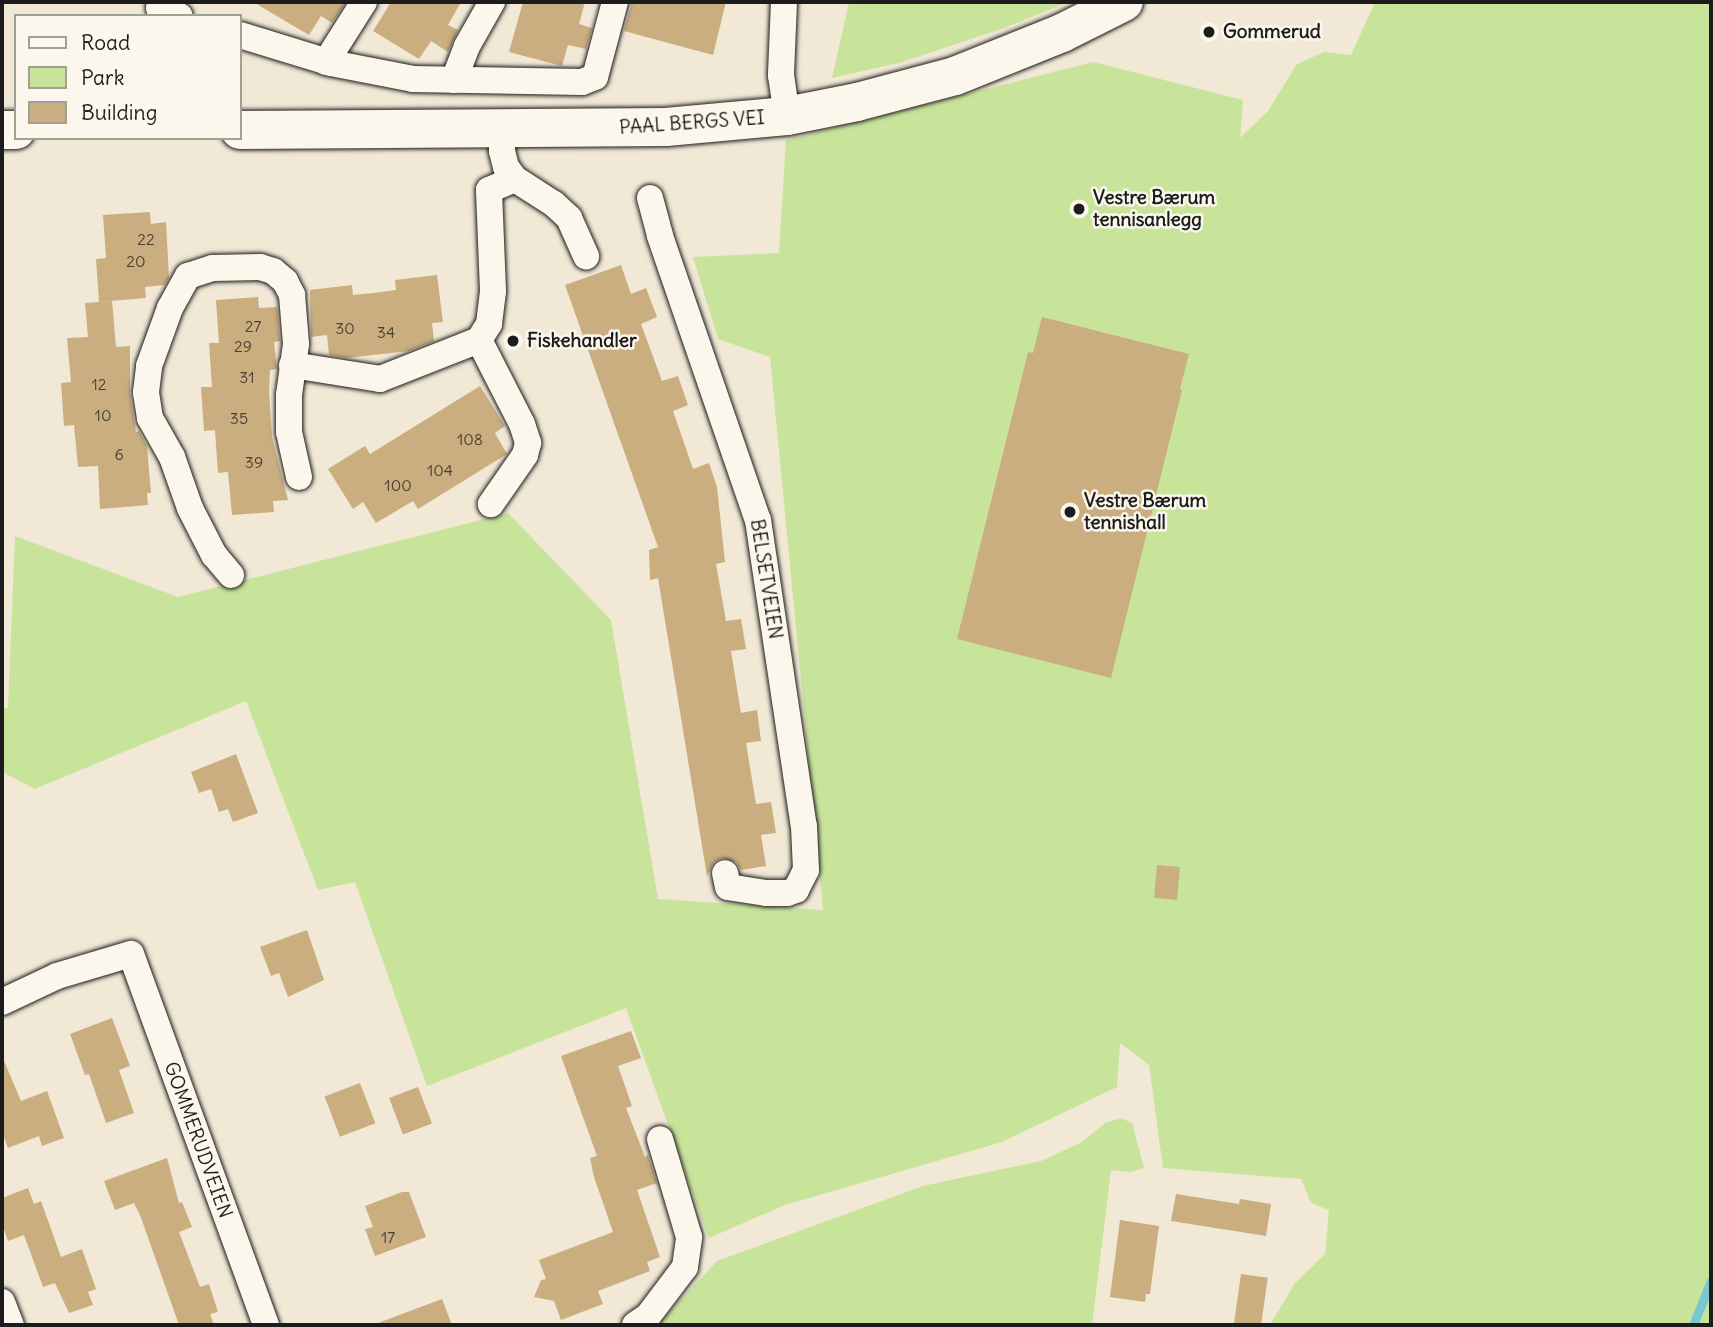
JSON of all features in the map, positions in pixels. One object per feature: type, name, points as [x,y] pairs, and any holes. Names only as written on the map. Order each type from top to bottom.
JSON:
[{"type":"street","points":[[326,62],[364,2]]},
{"type":"street","points":[[454,80],[467,46],[492,2]]},
{"type":"street","points":[[242,36],[326,62],[413,79],[582,82],[595,77],[615,2]]},
{"type":"street","points":[[784,2],[781,75],[787,116]]},
{"type":"street","name":"PAAL BERGS VEI","points":[[242,130],[666,127],[787,116],[857,102],[955,76],[1062,33],[1124,2]]},
{"type":"street","points":[[503,130],[502,151],[506,167],[514,179],[554,204],[569,218],[586,256]]},
{"type":"street","points":[[292,365],[380,379],[479,340],[489,324],[493,291],[489,190],[514,179]]},
{"type":"street","name":"BELSETVEIEN","points":[[650,198],[660,236],[758,520],[804,826],[806,870],[796,890],[766,893],[728,887],[726,873]]},
{"type":"street","points":[[231,575],[214,555],[190,509],[172,457],[150,418],[146,391],[149,366],[170,308],[188,276],[213,268],[260,267],[273,271],[285,281],[292,295],[296,344],[292,365],[289,432],[299,477]]},
{"type":"street","points":[[479,340],[523,424],[528,443],[525,455],[491,504]]},
{"type":"street","name":"GOMMERUDVEIEN","points":[[2,1002],[57,976],[131,954],[265,1325]]},
{"type":"street","points":[[635,1325],[648,1316],[685,1267],[689,1237],[660,1139]]},
{"type":"street","points":[[2,1302],[11,1325]]},
{"type":"green space","points":[[849,2],[1068,2],[1004,28],[899,63],[832,78]]},
{"type":"green space","points":[[1375,2],[1711,2],[1711,1325],[1270,1325],[1295,1283],[1325,1254],[1329,1210],[1311,1203],[1301,1179],[1163,1168],[1149,1065],[1120,1043],[1117,1087],[1002,1142],[785,1205],[709,1238],[626,1008],[427,1086],[355,882],[318,890],[246,701],[35,789],[2,772],[2,708],[8,708],[15,536],[178,597],[508,513],[611,620],[658,899],[823,910],[770,357],[718,339],[693,257],[779,253],[786,140],[1093,62],[1243,100],[1240,138],[1268,111],[1297,64],[1324,52],[1351,55]]},
{"type":"green space","points":[[1121,1118],[1132,1123],[1144,1168],[1131,1172],[1111,1170],[1092,1325],[657,1325],[717,1261],[923,1186],[1041,1161],[1082,1142],[1105,1123]]},
{"type":"building","points":[[253,2],[346,2],[332,23],[321,16],[309,35]]},
{"type":"building","points":[[391,2],[461,2],[448,25],[458,30],[448,52],[431,41],[419,59],[373,31]]},
{"type":"building","points":[[523,2],[585,2],[579,24],[592,28],[586,49],[568,45],[562,66],[509,52]]},
{"type":"building","points":[[632,2],[726,2],[713,55],[624,31]]},
{"type":"building","points":[[150,212],[151,224],[166,222],[169,278],[165,285],[145,287],[146,298],[99,302],[96,259],[106,258],[103,215]]},
{"type":"building","points":[[621,265],[631,294],[646,288],[657,317],[641,324],[662,381],[678,376],[688,405],[673,411],[693,469],[709,463],[717,487],[725,562],[716,564],[726,621],[741,619],[746,649],[731,651],[741,713],[757,710],[761,741],[746,743],[756,804],[771,802],[776,833],[761,835],[766,866],[741,870],[736,862],[722,858],[714,862],[707,876],[658,578],[650,580],[649,550],[658,547],[565,285]]},
{"type":"building","points":[[437,275],[443,322],[432,323],[434,341],[409,351],[346,358],[329,355],[327,335],[311,337],[310,290],[352,285],[353,295],[374,293],[396,290],[395,280]]},
{"type":"building","points":[[258,297],[259,308],[277,307],[280,341],[274,342],[277,369],[270,370],[269,392],[272,437],[288,500],[273,501],[274,512],[232,515],[228,472],[218,473],[215,430],[204,431],[201,387],[212,387],[209,343],[219,343],[216,300]]},
{"type":"building","points":[[112,301],[116,347],[130,346],[130,394],[136,432],[139,431],[147,446],[151,493],[147,493],[148,505],[100,509],[98,466],[78,467],[74,425],[64,426],[61,383],[71,382],[67,338],[88,337],[85,303]]},
{"type":"building","name":"Vestre Bærum tennishall","points":[[1042,317],[1189,354],[1111,678],[957,639],[1028,352],[1033,353]]},
{"type":"building","points":[[480,386],[505,426],[495,433],[507,454],[418,509],[413,501],[376,523],[363,502],[353,509],[328,469],[365,446],[370,454]]},
{"type":"building","points":[[236,754],[258,813],[233,822],[228,809],[219,812],[211,789],[199,793],[191,772]]},
{"type":"building","points":[[1157,865],[1180,867],[1177,900],[1154,898]]},
{"type":"building","points":[[307,930],[324,980],[288,997],[279,973],[271,976],[260,947]]},
{"type":"building","points":[[112,1018],[130,1066],[119,1070],[134,1113],[106,1123],[89,1074],[85,1075],[70,1034]]},
{"type":"building","points":[[631,1031],[641,1058],[618,1066],[632,1106],[626,1108],[645,1157],[648,1155],[657,1183],[637,1190],[660,1257],[647,1262],[650,1271],[598,1291],[603,1304],[561,1320],[554,1301],[534,1297],[541,1280],[546,1279],[539,1260],[613,1232],[590,1158],[597,1156],[561,1056]]},
{"type":"building","points":[[2,1056],[21,1101],[47,1091],[64,1138],[42,1146],[39,1136],[8,1148],[2,1132]]},
{"type":"building","points":[[360,1083],[375,1123],[340,1137],[325,1097]]},
{"type":"building","points":[[418,1087],[432,1123],[403,1135],[389,1098]]},
{"type":"building","points":[[167,1158],[179,1203],[182,1202],[192,1227],[179,1232],[200,1287],[209,1284],[218,1312],[210,1314],[214,1325],[179,1325],[134,1203],[115,1210],[104,1181]]},
{"type":"building","points":[[28,1188],[34,1204],[41,1201],[61,1257],[82,1249],[96,1289],[88,1292],[93,1305],[69,1313],[55,1283],[43,1287],[24,1235],[8,1241],[2,1223],[2,1198]]},
{"type":"building","points":[[402,1192],[409,1192],[426,1237],[375,1256],[365,1229],[373,1227],[365,1206]]},
{"type":"building","points":[[1176,1194],[1239,1204],[1240,1199],[1271,1204],[1266,1236],[1171,1221]]},
{"type":"building","points":[[1120,1220],[1159,1226],[1150,1294],[1146,1294],[1145,1302],[1110,1297]]},
{"type":"building","points":[[1241,1274],[1268,1278],[1261,1325],[1234,1325]]},
{"type":"building","points":[[442,1299],[452,1325],[378,1325],[378,1323]]},
{"type":"waterway","points":[[1693,1325],[1711,1281]]},
{"type":"place","name":"Gommerud","points":[[1209,32]]},
{"type":"place","name":"Vestre Bærum tennisanlegg","points":[[1079,209]]},
{"type":"place","name":"Fiskehandler","points":[[513,341]]},
{"type":"place","name":"Vestre Bærum tennishall","points":[[1070,512]]}]
